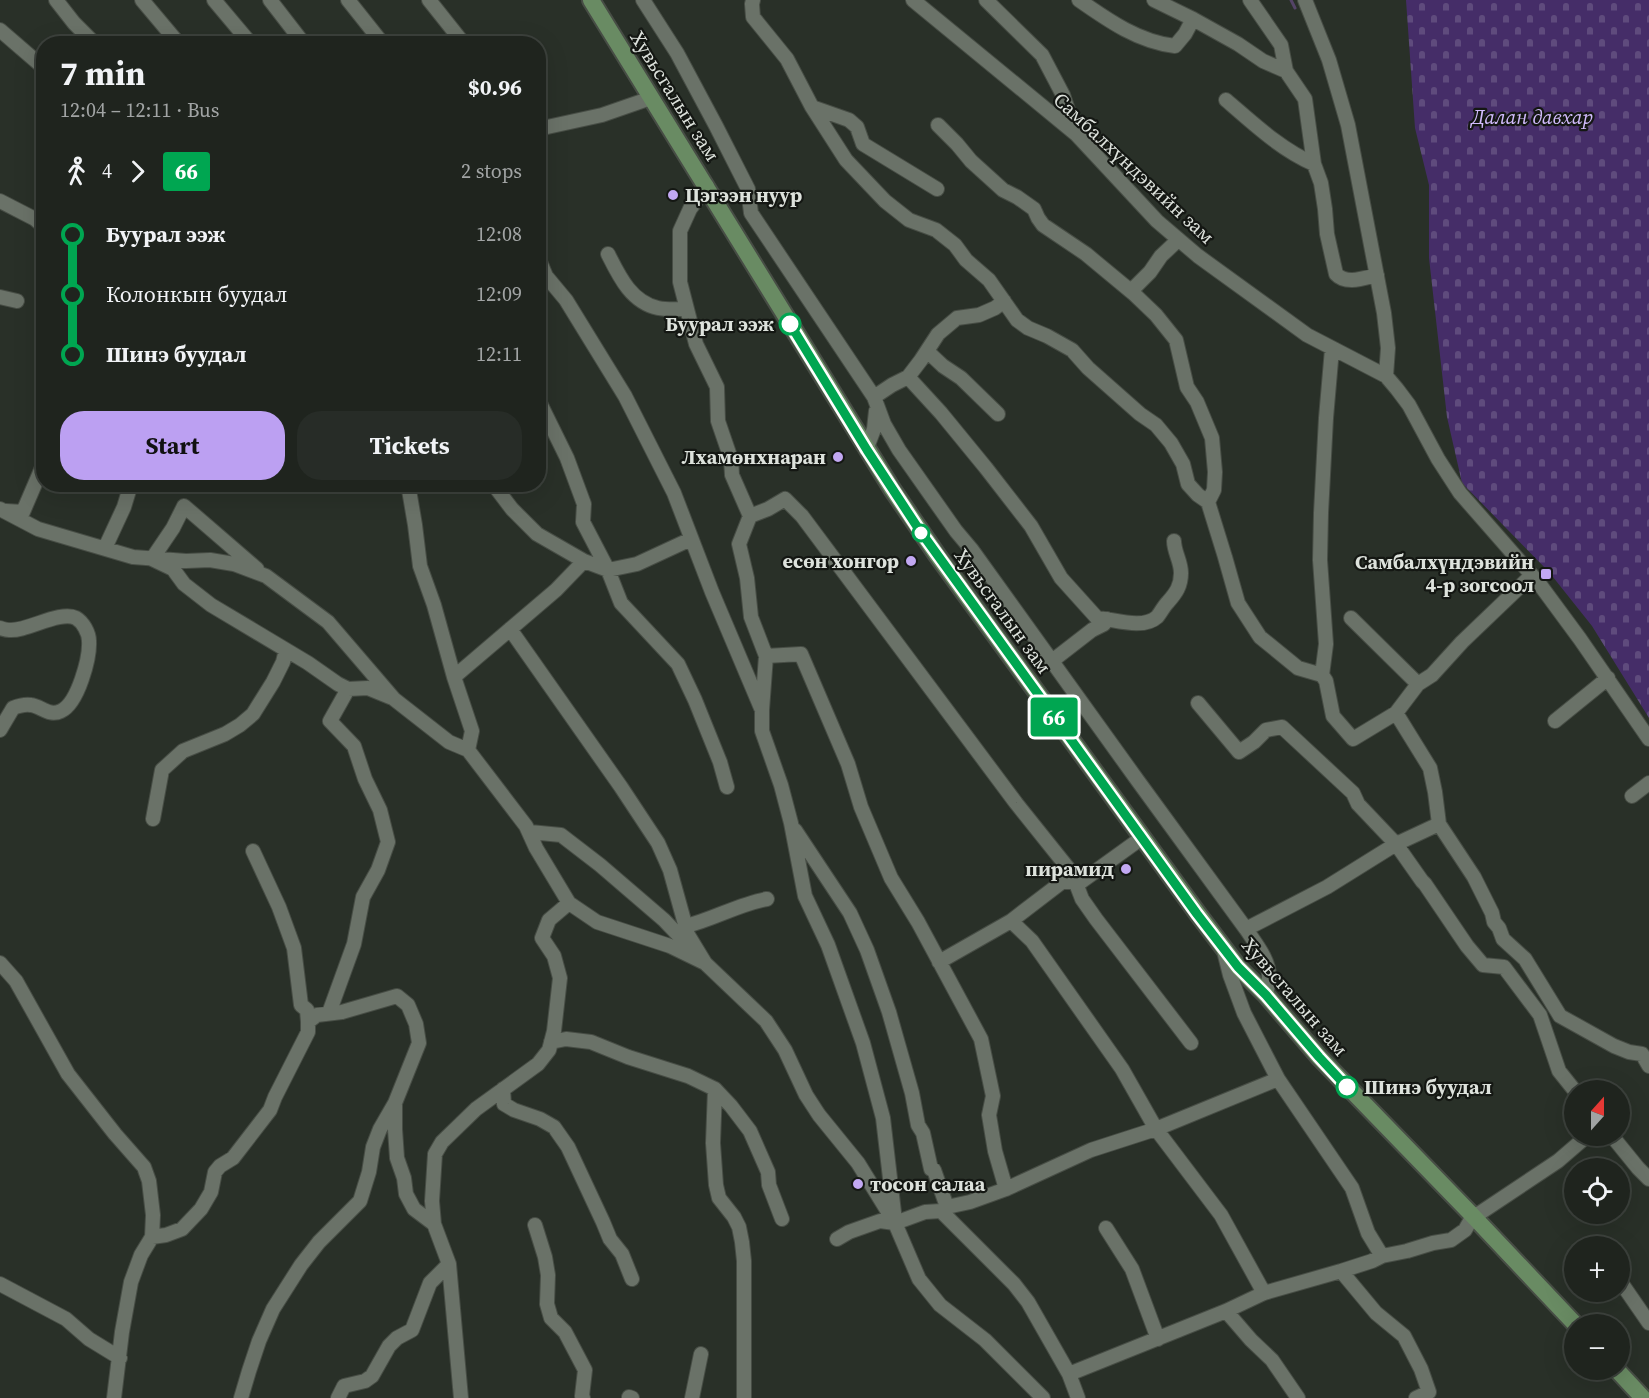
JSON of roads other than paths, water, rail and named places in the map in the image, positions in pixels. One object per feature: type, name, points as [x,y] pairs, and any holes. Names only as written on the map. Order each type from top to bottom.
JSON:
[{"type":"main road","name":"Хувьсгалын зам","points":[[591,0],[867,450],[918,528],[1238,967],[1266,995],[1319,1057],[1566,1314]]},
{"type":"main road","points":[[1626,1380],[1643,1398]]},
{"type":"street","points":[[56,0],[87,36]]},
{"type":"street","points":[[142,0],[172,36]]},
{"type":"street","points":[[214,0],[243,36]]},
{"type":"street","points":[[270,0],[298,36]]},
{"type":"street","points":[[348,0],[377,36]]},
{"type":"street","points":[[429,0],[458,36]]},
{"type":"street","points":[[643,0],[677,53],[748,189],[751,213],[874,397],[884,424],[899,450],[1246,929],[1266,963],[1269,975],[1266,995]]},
{"type":"street","points":[[753,0],[753,17],[787,59],[812,107],[846,160],[885,201],[909,220],[936,230],[955,245],[966,260],[989,280],[1017,320],[1072,350],[1088,368],[1140,414],[1156,424],[1171,443],[1183,464],[1188,484],[1208,502],[1238,603],[1260,637],[1298,668],[1322,675],[1326,681],[1334,716],[1353,739],[1396,713],[1418,684],[1432,675],[1462,642],[1532,574]]},
{"type":"street","name":"Самбалхүндэвийн зам","points":[[913,0],[1076,134],[1157,220],[1198,256],[1299,331],[1386,376],[1409,405],[1438,459],[1460,493],[1532,574],[1608,678],[1649,739]]},
{"type":"street","points":[[987,0],[1042,56],[1063,95],[1076,134]]},
{"type":"street","points":[[1079,0],[1110,21],[1158,44],[1175,46],[1193,19]]},
{"type":"street","points":[[1154,0],[1238,44],[1263,61],[1286,71]]},
{"type":"street","points":[[1250,0],[1281,45],[1286,71],[1305,99],[1314,164],[1321,183],[1327,234],[1336,274],[1346,280],[1377,276]]},
{"type":"street","points":[[1305,0],[1329,60],[1344,108],[1384,313],[1388,348],[1386,376]]},
{"type":"street","points":[[0,30],[36,61]]},
{"type":"street","points":[[546,127],[602,115],[651,98]]},
{"type":"street","points":[[1226,100],[1275,142],[1314,164]]},
{"type":"street","points":[[812,107],[849,120],[857,127],[863,144]]},
{"type":"street","points":[[938,125],[971,161],[1003,190],[1034,209],[1043,225],[1086,254],[1131,291],[1156,315],[1176,340],[1187,387],[1197,402],[1212,438],[1214,490],[1208,502]]},
{"type":"street","points":[[838,146],[863,144],[937,189]]},
{"type":"street","points":[[707,186],[690,209],[682,225],[679,237],[680,282],[696,344],[717,387],[718,422],[731,459],[732,475],[750,516],[739,544],[747,578],[752,617],[766,656],[762,731],[781,785],[806,896],[828,945],[863,1043],[883,1118],[896,1223]]},
{"type":"street","points":[[0,201],[36,220]]},
{"type":"street","points":[[1131,291],[1178,240]]},
{"type":"street","points":[[608,254],[621,281],[642,302],[659,308],[687,309]]},
{"type":"street","points":[[546,276],[566,300],[625,396],[674,494],[762,710]]},
{"type":"street","points":[[0,297],[17,301]]},
{"type":"street","points":[[874,397],[908,377],[938,334],[957,318],[978,315],[1004,302]]},
{"type":"street","points":[[1322,675],[1326,644],[1320,560],[1321,513],[1332,349]]},
{"type":"street","points":[[927,351],[961,378],[998,414]]},
{"type":"street","points":[[908,377],[986,468],[1031,526],[1061,578],[1097,618],[1121,623],[1148,622],[1158,617],[1161,609],[1178,591],[1180,583],[1180,559],[1174,541]]},
{"type":"street","points":[[867,450],[876,422],[874,397]]},
{"type":"street","points":[[546,415],[567,458],[584,504],[582,522],[608,570],[621,603],[678,664],[720,762],[727,787]]},
{"type":"street","points":[[3,510],[23,512],[36,482]]},
{"type":"street","points":[[105,549],[129,492]]},
{"type":"street","points":[[409,492],[420,566],[472,731],[468,750]]},
{"type":"street","points":[[500,492],[512,509],[537,534],[584,561],[608,570],[637,564],[691,539]]},
{"type":"street","points":[[750,516],[785,499],[801,516],[1016,803],[1072,873],[1082,899],[1191,1043]]},
{"type":"street","points":[[152,559],[173,528],[184,506],[244,559],[328,622],[394,699],[449,742],[468,750],[530,832],[536,848],[569,903],[597,922],[670,946],[705,963]]},
{"type":"street","points":[[3,510],[38,529],[132,557],[186,561],[217,560],[266,576]]},
{"type":"street","points":[[152,559],[173,569],[184,584],[211,605],[348,689],[368,688],[394,699]]},
{"type":"street","points":[[454,677],[556,590],[584,561]]},
{"type":"street","points":[[0,628],[18,629],[67,617],[75,618],[85,627],[90,639],[88,659],[79,687],[68,705],[60,712],[47,712],[32,705],[13,708],[0,730]]},
{"type":"street","points":[[1351,618],[1418,684]]},
{"type":"street","points":[[1052,661],[1092,630],[1104,624],[1107,619]]},
{"type":"street","points":[[510,629],[658,843],[670,870],[688,935],[705,963]]},
{"type":"street","points":[[153,819],[162,770],[183,752],[225,734],[253,714],[284,662],[286,650]]},
{"type":"street","points":[[766,656],[801,654],[848,764],[861,807],[891,878],[918,922],[981,1039],[993,1096],[989,1115],[995,1151],[1006,1190]]},
{"type":"street","points":[[1555,721],[1608,678]]},
{"type":"street","points":[[329,1013],[354,944],[363,897],[378,870],[388,842],[380,810],[365,779],[354,746],[330,722],[348,689]]},
{"type":"street","points":[[1198,703],[1239,752],[1266,730],[1282,727],[1353,793],[1358,804],[1396,844],[1467,946],[1483,965],[1504,967],[1540,1015],[1559,1071],[1566,1080]]},
{"type":"street","points":[[1396,713],[1430,768],[1439,824],[1474,877],[1503,939],[1525,959],[1560,1016],[1614,1046],[1642,1054],[1649,1065]]},
{"type":"street","points":[[1632,796],[1649,783]]},
{"type":"street","points":[[791,823],[850,913],[867,950],[889,1012],[912,1093],[918,1125],[923,1133],[931,1169],[934,1170],[944,1209],[1028,1302],[1069,1374],[1078,1398]]},
{"type":"street","points":[[1246,929],[1327,887],[1396,844],[1439,824]]},
{"type":"street","points":[[530,832],[561,835],[600,865],[664,920],[766,1021],[785,1050],[819,1116],[858,1163],[896,1223],[919,1279],[940,1305],[985,1340],[1043,1398]]},
{"type":"street","points":[[939,962],[1011,921],[1062,882],[1082,880],[1143,837]]},
{"type":"street","points":[[152,1237],[182,1229],[201,1209],[212,1192],[215,1172],[233,1158],[270,1110],[308,1032],[307,1010],[301,1005],[294,948],[279,907],[253,851]]},
{"type":"street","points":[[686,926],[701,923],[754,901],[767,899]]},
{"type":"street","points":[[461,1398],[449,1264],[434,1224],[432,1201],[435,1154],[442,1142],[476,1109],[538,1064],[549,1050],[554,1030],[560,978],[554,956],[542,938],[549,920],[569,903]]},
{"type":"street","points":[[1011,921],[1032,941],[1122,1069],[1156,1129],[1221,1215],[1264,1293]]},
{"type":"street","points":[[1224,948],[1230,975],[1244,1013],[1278,1080],[1352,1188],[1368,1233],[1382,1256]]},
{"type":"street","points":[[0,963],[16,981],[68,1074],[144,1167],[149,1181],[153,1215],[152,1237],[141,1255],[131,1282],[125,1309],[114,1398]]},
{"type":"street","points":[[242,1398],[259,1341],[273,1309],[301,1265],[319,1242],[360,1201],[369,1172],[372,1147],[395,1103],[419,1043],[416,1024],[408,1005],[397,996],[362,1007],[317,1015],[308,1022]]},
{"type":"street","points":[[551,1042],[566,1039],[591,1042],[628,1057],[688,1076],[715,1089],[750,1131],[768,1172],[769,1185],[782,1219]]},
{"type":"street","points":[[837,1239],[849,1232],[880,1221],[896,1223],[925,1212],[970,1202],[1006,1190],[1091,1150],[1156,1129],[1278,1080]]},
{"type":"street","points":[[503,1089],[504,1104],[554,1127],[568,1147],[605,1231],[622,1254],[632,1280]]},
{"type":"street","points":[[715,1089],[713,1143],[716,1185],[719,1198],[734,1216],[739,1227],[743,1252],[744,1398]]},
{"type":"street","points":[[395,1103],[394,1129],[397,1158],[404,1178],[406,1194],[414,1209],[434,1224]]},
{"type":"street","points":[[1069,1374],[1226,1311],[1264,1293],[1341,1271],[1382,1256],[1451,1240],[1465,1230],[1473,1216],[1558,1161],[1575,1146]]},
{"type":"street","points":[[1620,1146],[1649,1179]]},
{"type":"street","points":[[535,1225],[548,1275],[547,1304],[551,1317],[565,1332],[585,1370],[583,1398]]},
{"type":"street","points":[[1106,1228],[1132,1269],[1158,1339]]},
{"type":"street","points":[[338,1398],[344,1386],[365,1381],[372,1376],[389,1346],[397,1338],[412,1330],[430,1283],[449,1264]]},
{"type":"street","points":[[1341,1271],[1376,1313],[1404,1336],[1421,1369],[1429,1392],[1416,1398]]},
{"type":"street","points":[[0,1284],[66,1319],[89,1339],[120,1358]]},
{"type":"street","points":[[1630,1295],[1649,1323]]},
{"type":"street","points":[[1226,1311],[1272,1360],[1298,1398]]},
{"type":"street","points":[[692,1398],[701,1354]]},
{"type":"waterway","points":[[1291,0],[1295,8]]},
{"type":"place","name":"Цэгээн нуур","points":[[673,195]]},
{"type":"place","name":"Буурал ээж","points":[[790,324]]},
{"type":"place","name":"Лхамөнхнаран","points":[[838,457]]},
{"type":"place","name":"есөн хонгор","points":[[911,561]]},
{"type":"place","name":"Самбалхүндэвийн 4-р зогсоол","points":[[1546,574]]},
{"type":"place","name":"пирамид","points":[[1126,869]]},
{"type":"place","name":"Шинэ буудал","points":[[1347,1087]]},
{"type":"place","name":"тосон салаа","points":[[858,1184]]},
{"type":"park label","name":"Далан давхар","points":[[1532,117]]}]
